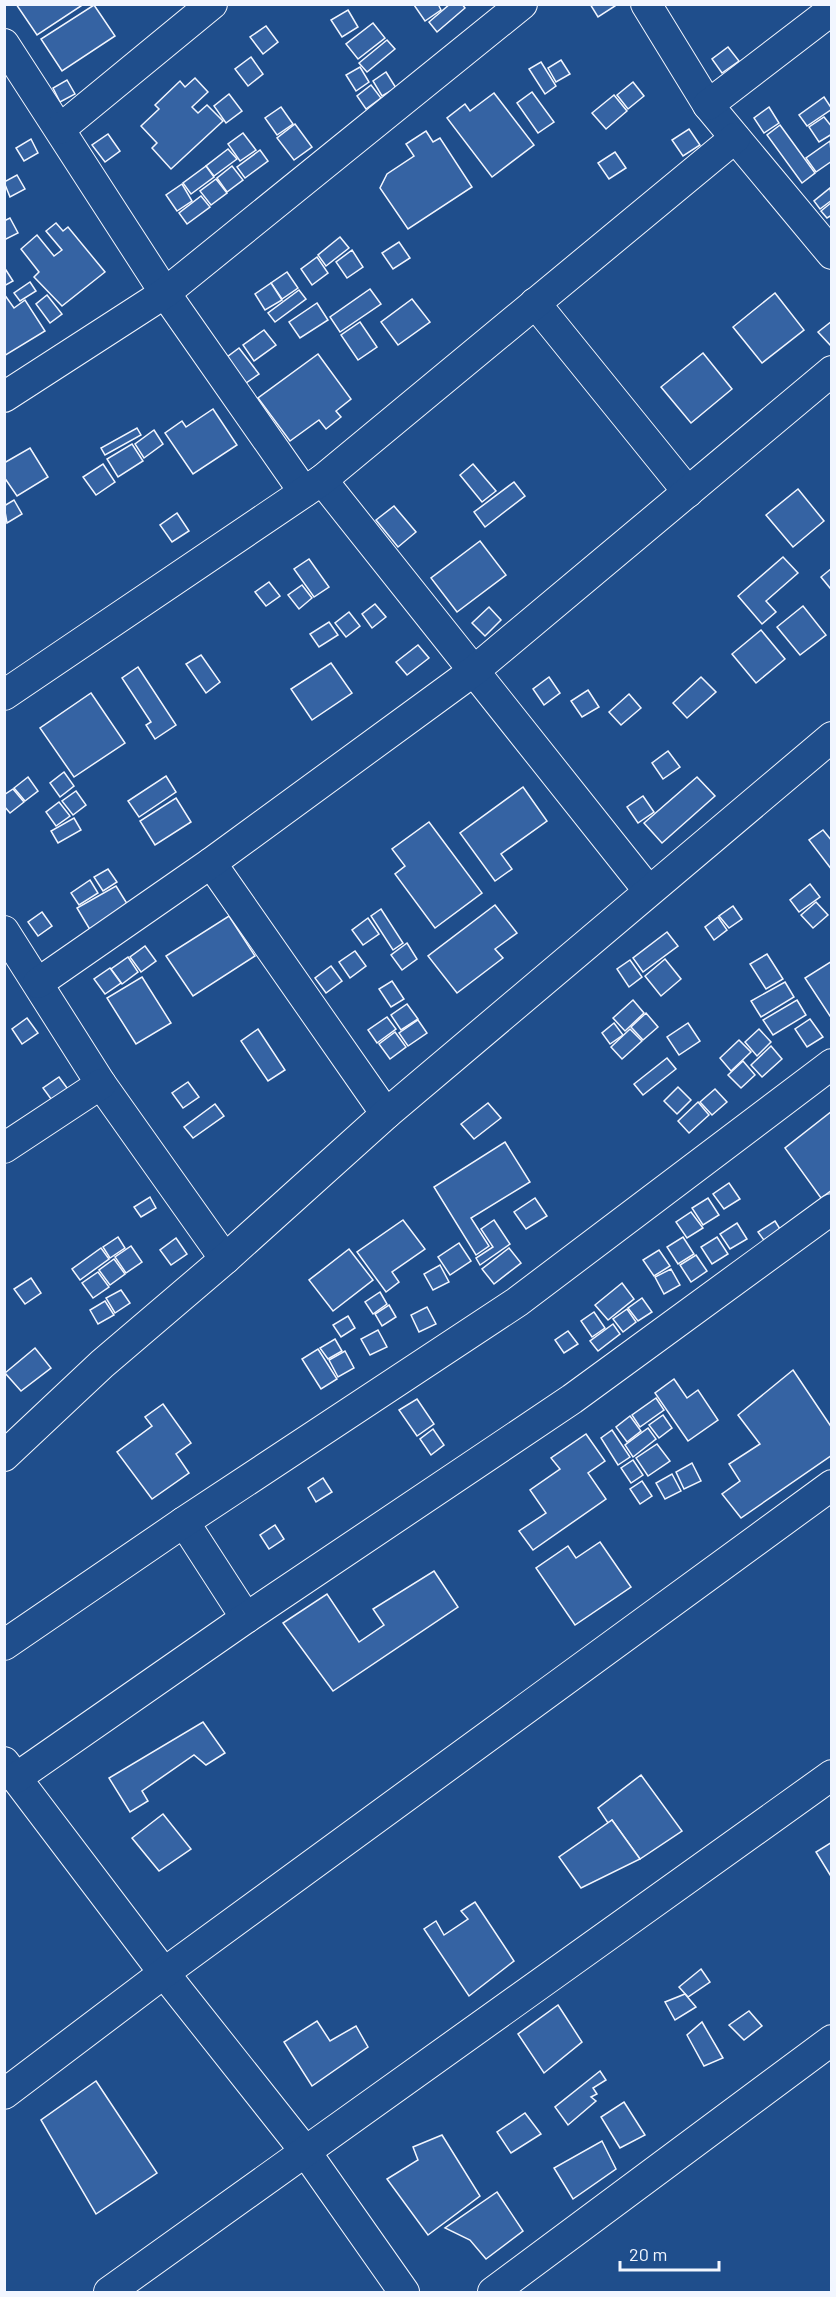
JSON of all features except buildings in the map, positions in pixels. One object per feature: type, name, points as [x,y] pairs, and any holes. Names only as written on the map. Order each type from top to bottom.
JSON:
[{"type":"street","points":[[60,129],[212,4]]},
{"type":"street","points":[[4,397],[165,293],[522,4]]},
{"type":"street","points":[[646,4],[708,105],[831,254]]},
{"type":"street","points":[[708,105],[831,10]]},
{"type":"street","points":[[4,44],[165,293],[313,486],[476,670],[648,890]]},
{"type":"street","points":[[4,695],[313,486],[735,138]]},
{"type":"street","points":[[535,303],[688,492]]},
{"type":"street","points":[[38,983],[211,862],[476,670],[831,370]]},
{"type":"street","points":[[4,1456],[102,1364],[386,1114],[831,737]]},
{"type":"street","points":[[211,862],[386,1114]]},
{"type":"street","points":[[4,931],[100,1084],[225,1258]]},
{"type":"street","points":[[4,1645],[184,1522],[517,1302],[831,1064]]},
{"type":"street","points":[[4,1148],[100,1084]]},
{"type":"street","points":[[404,2292],[305,2151],[164,1973],[10,1770],[246,1618],[572,1399],[831,1209]]},
{"type":"street","points":[[4,2094],[164,1973],[831,1485]]},
{"type":"street","points":[[184,1522],[246,1618]]},
{"type":"street","points":[[109,2292],[831,1775]]},
{"type":"street","points":[[493,2292],[831,2040]]}]
